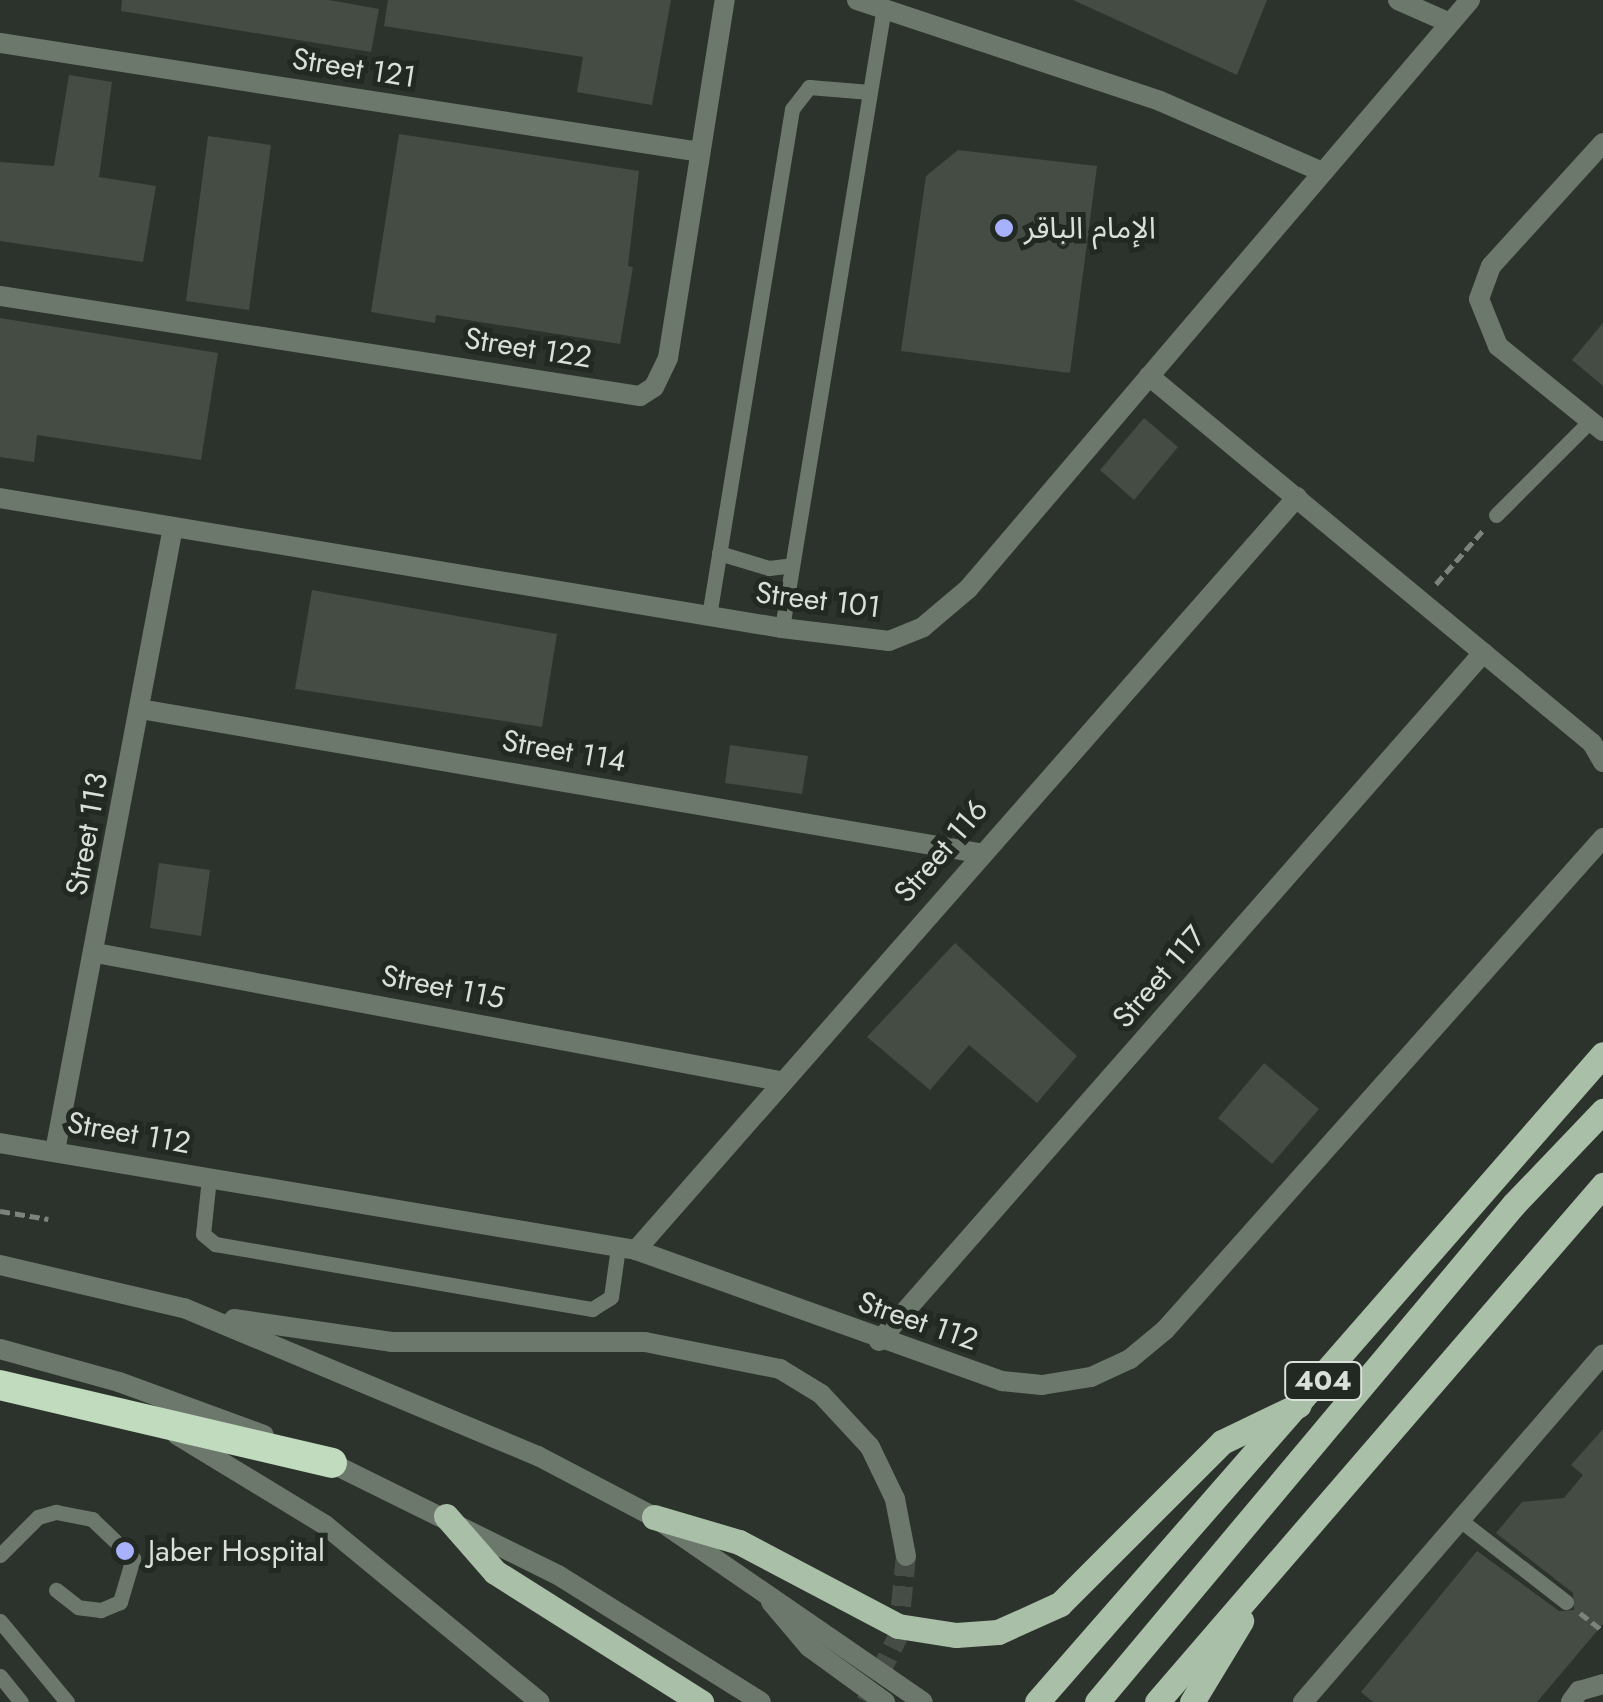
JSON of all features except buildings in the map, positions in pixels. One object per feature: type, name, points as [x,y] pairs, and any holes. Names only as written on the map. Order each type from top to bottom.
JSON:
[{"type":"highway","points":[[0,1385],[332,1462]]},
{"type":"main road","name":"404","points":[[1036,1702],[1304,1403],[1603,1054]]},
{"type":"main road","points":[[1097,1702],[1514,1204],[1603,1111]]},
{"type":"main road","name":"404","points":[[1157,1702],[1603,1185]]},
{"type":"main road","points":[[654,1516],[739,1542],[898,1626],[956,1635],[998,1632],[1060,1604],[1222,1442],[1304,1403]]},
{"type":"main road","points":[[446,1516],[494,1572],[701,1702]]},
{"type":"main road","points":[[1192,1702],[1253,1593]]},
{"type":"street","name":"Street 122","points":[[0,296],[640,396],[654,387],[668,358],[725,0]]},
{"type":"street","points":[[858,0],[1160,102],[1320,172]]},
{"type":"street","points":[[1398,0],[1450,23]]},
{"type":"street","name":"Street 101","points":[[0,498],[782,628],[889,640],[923,627],[968,589],[1470,0]]},
{"type":"street","name":"Street 121","points":[[0,44],[700,152]]},
{"type":"street","points":[[1597,426],[1498,346],[1479,299],[1491,266],[1603,143]]},
{"type":"street","points":[[1149,376],[1592,743],[1603,762]]},
{"type":"street","name":"Street 116","points":[[627,1248],[780,1081],[1296,496]]},
{"type":"street","name":"Street 113","points":[[55,1151],[96,953],[173,527]]},
{"type":"street","name":"Street 117","points":[[879,1341],[1483,654]]},
{"type":"street","name":"Street 114","points":[[140,709],[978,853]]},
{"type":"street","name":"Street 112","points":[[0,1143],[627,1248],[879,1341],[1002,1381],[1042,1385],[1090,1376],[1130,1359],[1165,1330],[1603,838]]},
{"type":"street","name":"Street 115","points":[[96,953],[780,1081]]},
{"type":"street","points":[[0,1265],[184,1308],[391,1342],[645,1342],[780,1370],[821,1394],[870,1447],[895,1500],[906,1556]]},
{"type":"street","points":[[184,1308],[474,1427],[654,1516],[923,1702]]},
{"type":"street","points":[[0,1349],[191,1406],[332,1462],[446,1516],[573,1584],[761,1702]]},
{"type":"street","points":[[1304,1702],[1603,1354]]},
{"type":"street","points":[[144,1418],[325,1524],[540,1702]]},
{"type":"street","points":[[766,1592],[810,1647],[885,1702]]},
{"type":"street","points":[[1571,1702],[1579,1691],[1603,1684]]},
{"type":"lane","points":[[782,628],[884,6]]},
{"type":"lane","points":[[709,616],[792,109],[808,87],[870,92]]},
{"type":"lane","points":[[1496,516],[1597,426]]},
{"type":"lane","points":[[719,553],[769,568],[792,566]]},
{"type":"lane","points":[[209,1178],[202,1227],[210,1242],[498,1293],[602,1308],[611,1298],[627,1248]]},
{"type":"lane","points":[[0,1555],[38,1517],[56,1512],[92,1519],[133,1558],[120,1602],[101,1610],[78,1607],[56,1590]]},
{"type":"lane","points":[[1460,1520],[1566,1602]]},
{"type":"lane","points":[[0,1621],[67,1702]]},
{"type":"lane","points":[[0,1676],[20,1702]]},
{"type":"path","points":[[1421,601],[1496,516]]},
{"type":"path","points":[[0,1210],[48,1219]]},
{"type":"path","points":[[1566,1602],[1603,1631]]},
{"type":"tunnel","points":[[866,1702],[898,1636],[906,1556]]},
{"type":"place","name":"الإمام الباقر","points":[[1004,228]]},
{"type":"place","name":"Jaber Hospital","points":[[125,1551]]}]
